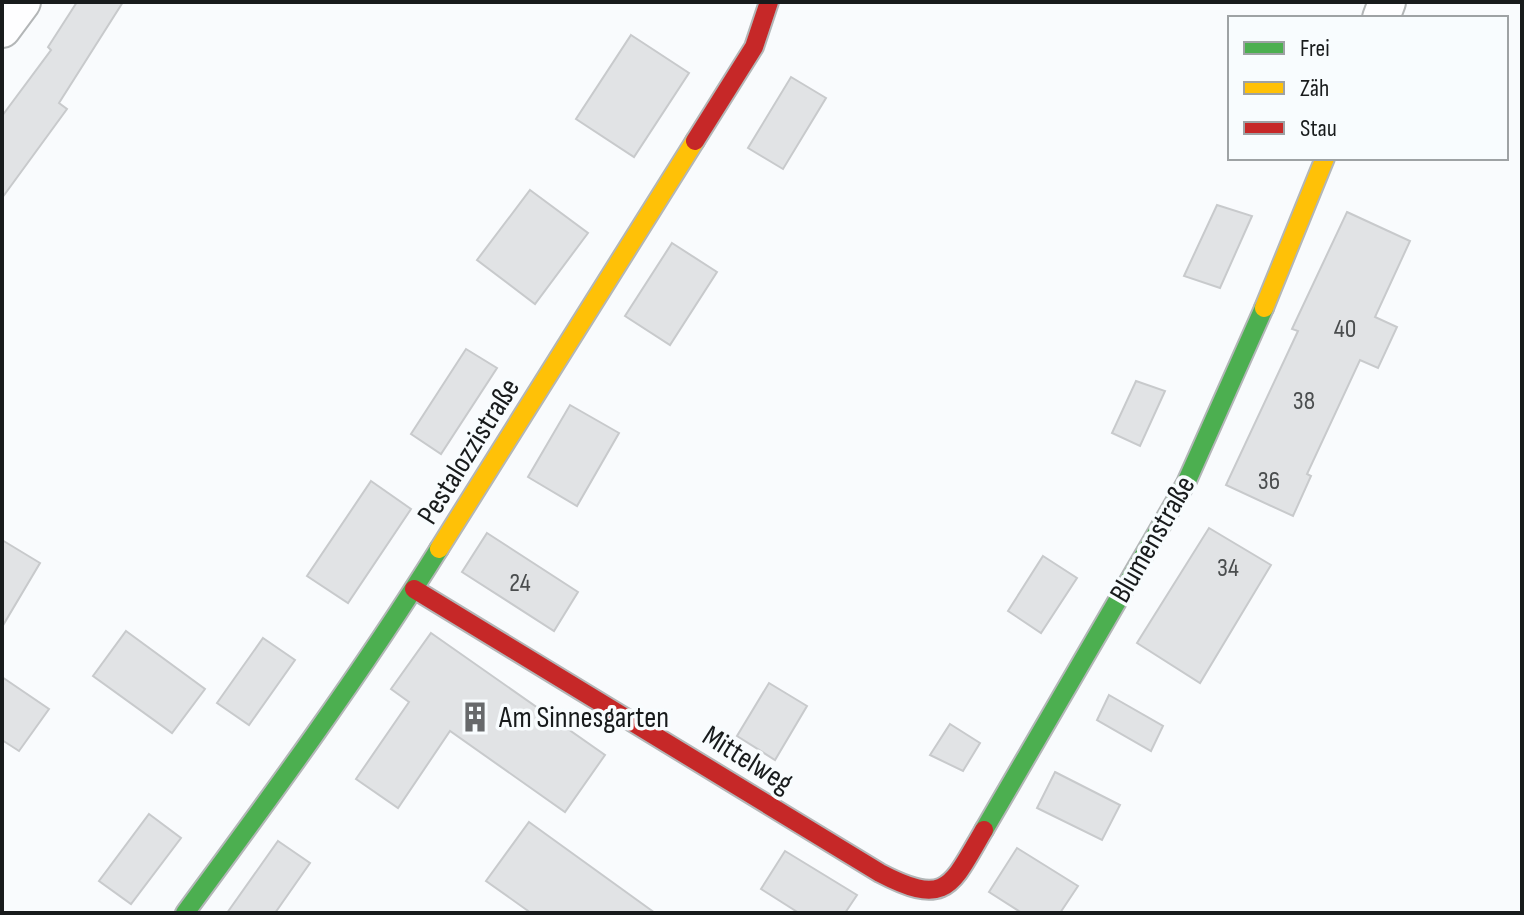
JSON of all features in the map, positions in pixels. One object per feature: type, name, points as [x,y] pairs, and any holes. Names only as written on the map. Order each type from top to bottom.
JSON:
[{"type":"street","points":[[2,29],[22,2]]},
{"type":"street","name":"Pestalozzistraße","points":[[185,913],[295,765],[414,589],[754,47],[769,2]]},
{"type":"street","name":"Blumenstraße","points":[[932,892],[955,880],[1186,483],[1242,361],[1324,160]]},
{"type":"street","name":"Mittelweg","points":[[414,589],[880,873],[906,886],[932,892]]},
{"type":"building","points":[[77,2],[123,2],[59,103],[67,109],[2,198],[2,116],[51,50],[48,47]]},
{"type":"building","points":[[631,35],[689,73],[634,157],[576,119]]},
{"type":"building","points":[[791,77],[826,98],[783,169],[748,148]]},
{"type":"building","points":[[530,190],[588,233],[535,304],[477,260]]},
{"type":"building","points":[[1217,205],[1252,216],[1220,288],[1184,276]]},
{"type":"building","points":[[1347,212],[1410,241],[1375,317],[1397,327],[1378,368],[1360,360],[1307,474],[1311,476],[1293,516],[1226,485],[1298,331],[1292,329]]},
{"type":"building","points":[[672,243],[717,272],[670,345],[625,316]]},
{"type":"building","points":[[466,349],[497,368],[441,454],[411,434]]},
{"type":"building","points":[[1136,381],[1165,391],[1140,446],[1112,433]]},
{"type":"building","points":[[570,405],[619,433],[577,506],[528,477]]},
{"type":"building","points":[[371,481],[411,509],[348,603],[307,576]]},
{"type":"building","points":[[1209,528],[1271,565],[1200,683],[1137,643]]},
{"type":"building","points":[[487,533],[578,592],[554,631],[462,572]]},
{"type":"building","points":[[2,540],[40,563],[2,627]]},
{"type":"building","points":[[1043,556],[1077,578],[1041,633],[1008,611]]},
{"type":"building","points":[[126,631],[205,689],[172,733],[93,676]]},
{"type":"building","name":"Am Sinnesgarten","points":[[431,633],[605,755],[565,812],[450,731],[398,808],[356,779],[409,702],[391,689]]},
{"type":"building","points":[[263,638],[295,660],[249,725],[217,703]]},
{"type":"building","points":[[2,677],[49,709],[19,751],[2,740]]},
{"type":"building","points":[[769,683],[807,706],[775,760],[737,736]]},
{"type":"building","points":[[1109,695],[1163,726],[1151,751],[1097,720]]},
{"type":"building","points":[[950,724],[980,743],[963,771],[930,755]]},
{"type":"building","points":[[1055,772],[1120,805],[1102,840],[1037,808]]},
{"type":"building","points":[[149,814],[181,838],[131,904],[99,881]]},
{"type":"building","points":[[529,822],[655,913],[531,913],[486,881]]},
{"type":"building","points":[[278,841],[310,863],[275,913],[227,913]]},
{"type":"building","points":[[1017,848],[1078,886],[1060,913],[1022,913],[989,892]]},
{"type":"building","points":[[785,851],[857,895],[845,913],[799,913],[761,889]]},
{"type":"traffic: fast","points":[[984,830],[1186,483],[1264,308]]},
{"type":"traffic: fast","points":[[185,913],[347,688],[439,549]]},
{"type":"traffic: slow","points":[[439,549],[695,141]]},
{"type":"traffic: slow","points":[[1264,308],[1324,160]]},
{"type":"traffic: jam","points":[[695,141],[754,47],[769,2]]},
{"type":"traffic: jam","points":[[414,589],[880,873],[902,883],[934,890],[945,886],[963,865],[984,830]]},
{"type":"place","name":"Am Sinnesgarten","points":[[475,717]]}]
